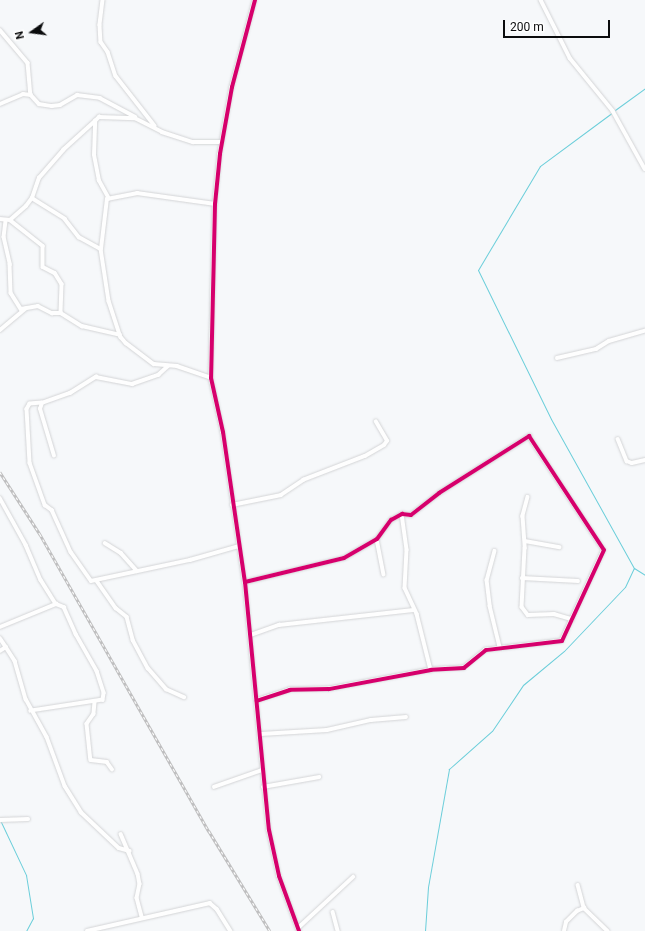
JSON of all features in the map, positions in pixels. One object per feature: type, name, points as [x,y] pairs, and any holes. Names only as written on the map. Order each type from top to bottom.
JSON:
[{"type":"street","points":[[103,0],[100,25],[101,42],[108,52],[116,76],[155,127]]},
{"type":"street","points":[[255,0],[232,87],[222,142],[215,204],[211,378],[223,432],[232,505],[245,582],[261,734],[263,787],[279,876],[298,930],[353,877]]},
{"type":"street","points":[[541,0],[570,58],[613,112],[645,169]]},
{"type":"street","points":[[0,30],[28,63],[31,95],[39,104],[52,106],[60,105],[77,95],[100,98],[162,132],[193,142],[222,142]]},
{"type":"street","points":[[0,104],[16,95],[31,95]]},
{"type":"street","points":[[25,309],[21,309],[11,293],[10,264],[4,237],[8,221],[32,198],[39,178],[63,150],[95,121],[102,116],[136,118]]},
{"type":"street","points":[[95,121],[94,154],[96,171],[109,198]]},
{"type":"street","points":[[211,378],[177,366],[154,364],[143,358],[126,344],[120,335],[109,301],[101,249],[105,204],[109,198],[137,193],[215,204]]},
{"type":"street","points":[[32,198],[66,219],[79,237],[101,249]]},
{"type":"street","points":[[0,219],[8,221],[43,246],[43,266],[55,273],[62,284],[61,313]]},
{"type":"street","points":[[0,330],[25,309],[34,305],[52,313],[61,313],[82,326],[120,335]]},
{"type":"street","points":[[557,358],[596,349],[609,341],[645,331]]},
{"type":"street","points":[[168,366],[158,375],[132,384],[96,377],[70,393],[42,403],[30,404],[26,414],[30,463],[38,488],[86,577],[91,581],[138,572],[240,546]]},
{"type":"street","points":[[42,403],[40,409],[54,456]]},
{"type":"street","points":[[232,505],[281,495],[303,480],[365,456],[384,445],[387,441],[376,422]]},
{"type":"street","points":[[245,582],[344,558],[377,540],[391,520],[402,514],[411,515],[439,493],[529,436],[604,550],[562,641],[500,647],[486,650],[464,668],[431,670],[329,689],[290,690],[257,701]]},
{"type":"street","points":[[618,439],[628,461],[632,463],[645,460]]},
{"type":"street","points":[[528,497],[523,516],[525,541],[520,597],[524,612],[528,615],[554,614],[572,619]]},
{"type":"street","points":[[0,498],[26,545],[40,580],[56,604],[64,607],[76,634],[97,671],[104,697],[103,700],[95,702],[31,711]]},
{"type":"street","points":[[402,514],[407,550],[405,588],[431,670]]},
{"type":"street","points":[[377,540],[384,574]]},
{"type":"street","points":[[525,541],[559,547]]},
{"type":"street","points":[[105,543],[123,555],[133,569],[138,572]]},
{"type":"street","points":[[495,551],[487,580],[490,606],[500,647]]},
{"type":"street","points":[[522,578],[578,581]]},
{"type":"street","points":[[97,581],[116,608],[127,617],[131,633],[148,668],[166,689],[184,697]]},
{"type":"street","points":[[0,627],[56,604]]},
{"type":"street","points":[[251,635],[279,625],[413,610]]},
{"type":"street","points":[[0,638],[15,661],[31,711],[47,737],[65,786],[83,816],[119,848],[130,851]]},
{"type":"street","points":[[0,651],[6,647]]},
{"type":"street","points":[[95,702],[94,714],[87,724],[90,760],[107,762],[112,769]]},
{"type":"street","points":[[261,734],[327,730],[371,720],[406,717]]},
{"type":"street","points":[[214,788],[262,770]]},
{"type":"street","points":[[263,787],[319,776]]},
{"type":"street","points":[[0,820],[28,819]]},
{"type":"street","points":[[121,834],[130,851],[140,884],[137,898],[142,917]]},
{"type":"street","points":[[578,885],[584,908],[608,931]]},
{"type":"street","points":[[87,931],[142,917],[210,903],[217,909],[231,931]]},
{"type":"street","points":[[564,931],[566,922],[577,911],[584,908]]},
{"type":"street","points":[[333,912],[338,931]]},
{"type":"waterway","points":[[615,110],[645,88]]},
{"type":"waterway","points":[[613,112],[540,166],[478,270],[551,419],[634,568],[645,575]]},
{"type":"waterway","points":[[425,931],[428,887],[449,769],[492,731],[523,685],[564,651],[625,587],[634,568]]},
{"type":"waterway","points":[[1,822],[26,875],[33,918],[26,931]]},
{"type":"railway","points":[[0,472],[40,534],[209,831],[270,931]]},
{"type":"cycle path","points":[[255,0],[232,87],[220,154],[215,204],[211,378],[223,432],[245,582],[269,830],[279,876],[299,931]]},
{"type":"cycle path","points":[[245,582],[344,558],[377,539],[391,520],[402,514],[411,515],[439,493],[529,436],[604,550],[562,641],[486,650],[464,668],[431,670],[329,689],[290,690],[257,701]]}]
